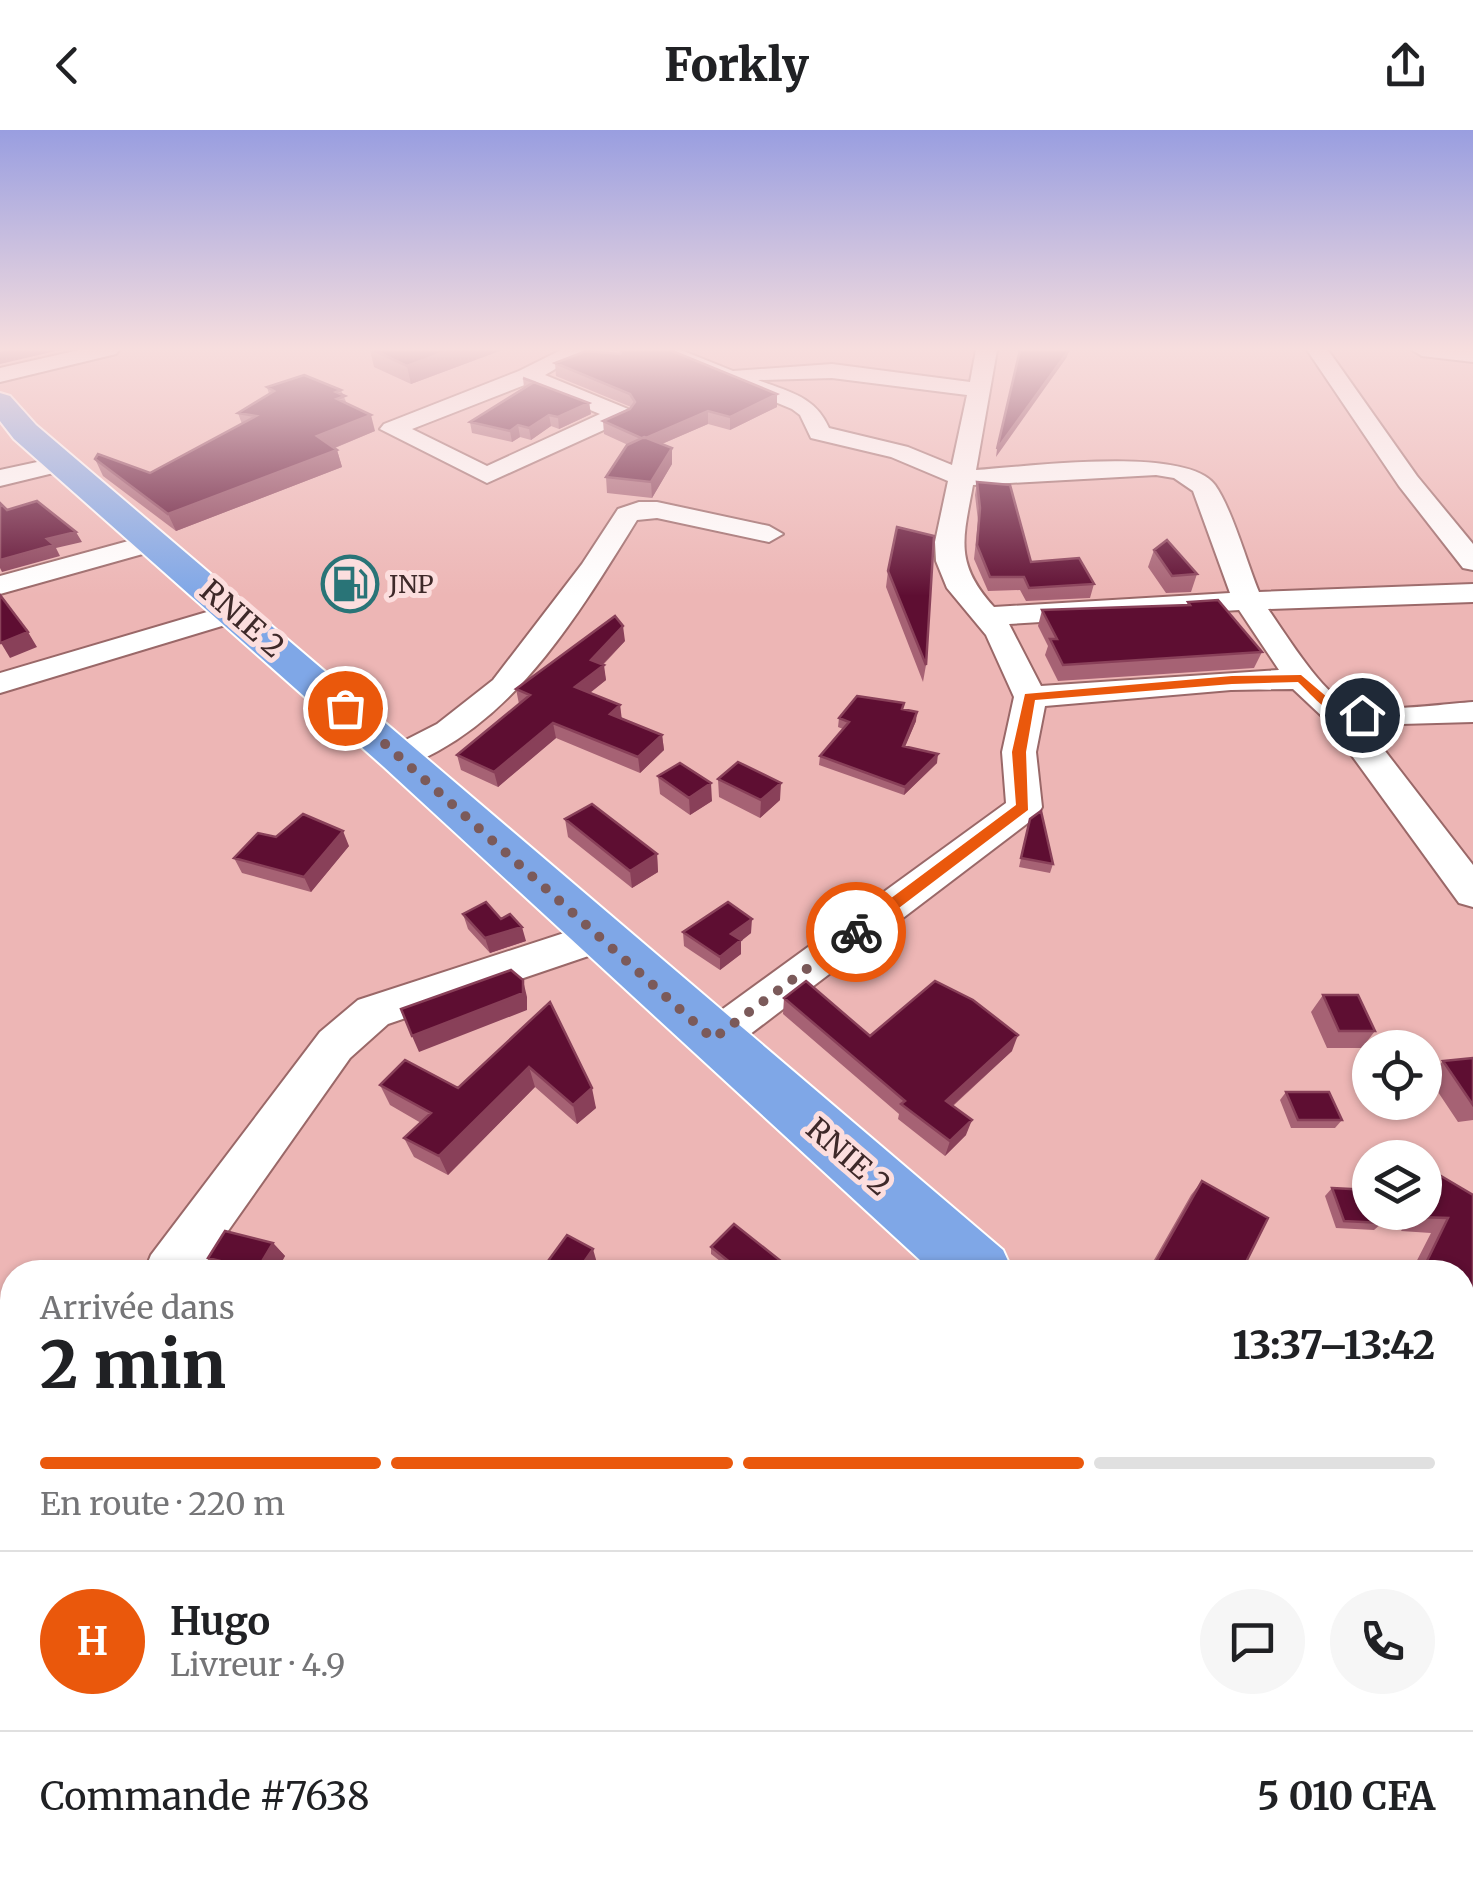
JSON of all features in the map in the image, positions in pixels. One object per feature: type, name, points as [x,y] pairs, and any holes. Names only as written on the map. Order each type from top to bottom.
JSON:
[{"type":"highway","name":"RNIE 2","points":[[25,432],[66,463],[400,756],[713,1039],[966,1260]]},
{"type":"street","points":[[398,432],[488,475],[582,432]]},
{"type":"street","points":[[819,432],[899,452],[962,478],[1156,468],[1181,472],[1204,487],[1248,602],[1301,679],[1338,713],[1473,893]]},
{"type":"street","points":[[713,1039],[1024,807],[1019,752],[1030,697],[1000,632],[961,588],[950,561],[948,542],[971,432]]},
{"type":"street","points":[[1374,432],[1473,562]]},
{"type":"street","points":[[0,478],[66,463]]},
{"type":"street","points":[[400,756],[449,731],[504,687],[593,568],[627,515],[657,510],[769,534]]},
{"type":"street","points":[[0,585],[154,542]]},
{"type":"street","points":[[987,616],[1473,594]]},
{"type":"street","points":[[0,683],[234,613]]},
{"type":"street","points":[[1030,697],[1232,680],[1301,679]]},
{"type":"street","points":[[1338,713],[1386,717],[1473,712]]},
{"type":"street","points":[[178,1260],[335,1045],[372,1012],[601,936]]},
{"type":"building","points":[[227,432],[328,432],[317,436],[337,450],[168,514],[95,459],[98,454],[150,473]]},
{"type":"building","points":[[627,432],[661,432],[646,438]]},
{"type":"building","points":[[1001,432],[1010,432],[997,449]]},
{"type":"building","points":[[644,437],[672,448],[651,482],[606,477],[627,445]]},
{"type":"building","points":[[977,482],[1010,485],[1031,562],[1079,558],[1094,584],[1029,588],[1024,577],[990,577],[977,545]]},
{"type":"building","points":[[37,501],[76,532],[47,539],[54,545],[0,560],[0,503],[7,510]]},
{"type":"building","points":[[897,527],[934,536],[926,665],[888,571]]},
{"type":"building","points":[[1167,540],[1197,574],[1172,576],[1154,550]]},
{"type":"building","points":[[0,595],[28,632],[1,643],[0,642]]},
{"type":"building","points":[[1218,600],[1262,652],[1063,665],[1050,639],[1057,639],[1042,610],[1190,605],[1188,602]]},
{"type":"building","points":[[615,616],[623,626],[591,660],[604,665],[575,687],[620,705],[610,714],[662,735],[638,757],[553,723],[494,772],[457,755],[530,695],[516,689]]},
{"type":"building","points":[[857,696],[904,703],[902,709],[917,712],[903,746],[938,754],[905,787],[820,756],[849,722],[839,718]]},
{"type":"building","points":[[738,762],[781,783],[761,800],[718,779]]},
{"type":"building","points":[[680,763],[711,783],[689,798],[658,776]]},
{"type":"building","points":[[592,804],[657,854],[630,871],[565,819]]},
{"type":"building","points":[[1041,811],[1053,864],[1021,858],[1030,819]]},
{"type":"building","points":[[303,814],[343,831],[304,877],[234,858],[258,833],[276,837]]},
{"type":"building","points":[[486,902],[501,919],[510,914],[522,927],[485,938],[463,914]]},
{"type":"building","points":[[728,902],[752,919],[731,934],[741,940],[720,957],[683,932]]},
{"type":"building","points":[[511,970],[523,980],[523,993],[412,1036],[401,1009]]},
{"type":"building","points":[[806,981],[870,1036],[935,981],[973,1000],[1018,1035],[946,1101],[972,1120],[950,1141],[901,1104],[905,1101],[784,998]]},
{"type":"building","points":[[1323,995],[1358,995],[1375,1030],[1339,1031]]},
{"type":"building","points":[[550,1002],[592,1088],[573,1105],[529,1067],[439,1156],[404,1138],[431,1113],[380,1085],[405,1060],[458,1088]]},
{"type":"building","points":[[1473,1058],[1473,1105],[1443,1061]]},
{"type":"building","points":[[1286,1092],[1329,1092],[1342,1120],[1298,1120]]},
{"type":"building","points":[[1442,1177],[1473,1195],[1473,1260],[1427,1260],[1448,1218],[1442,1218]]},
{"type":"building","points":[[1202,1181],[1268,1218],[1247,1260],[1157,1260]]},
{"type":"building","points":[[1332,1188],[1352,1189],[1352,1221],[1344,1221]]},
{"type":"building","points":[[734,1224],[779,1260],[727,1260],[711,1247]]},
{"type":"building","points":[[225,1231],[273,1243],[263,1260],[208,1258]]},
{"type":"building","points":[[567,1235],[593,1249],[585,1260],[549,1260]]},
{"type":"way so far","points":[[345,708],[713,1039],[856,932]]},
{"type":"place","name":"JNP","points":[[350,584]]},
{"type":"route","points":[[856,932],[1024,807],[1019,752],[1030,697],[1232,680],[1301,679],[1338,713],[1362,715]]}]
